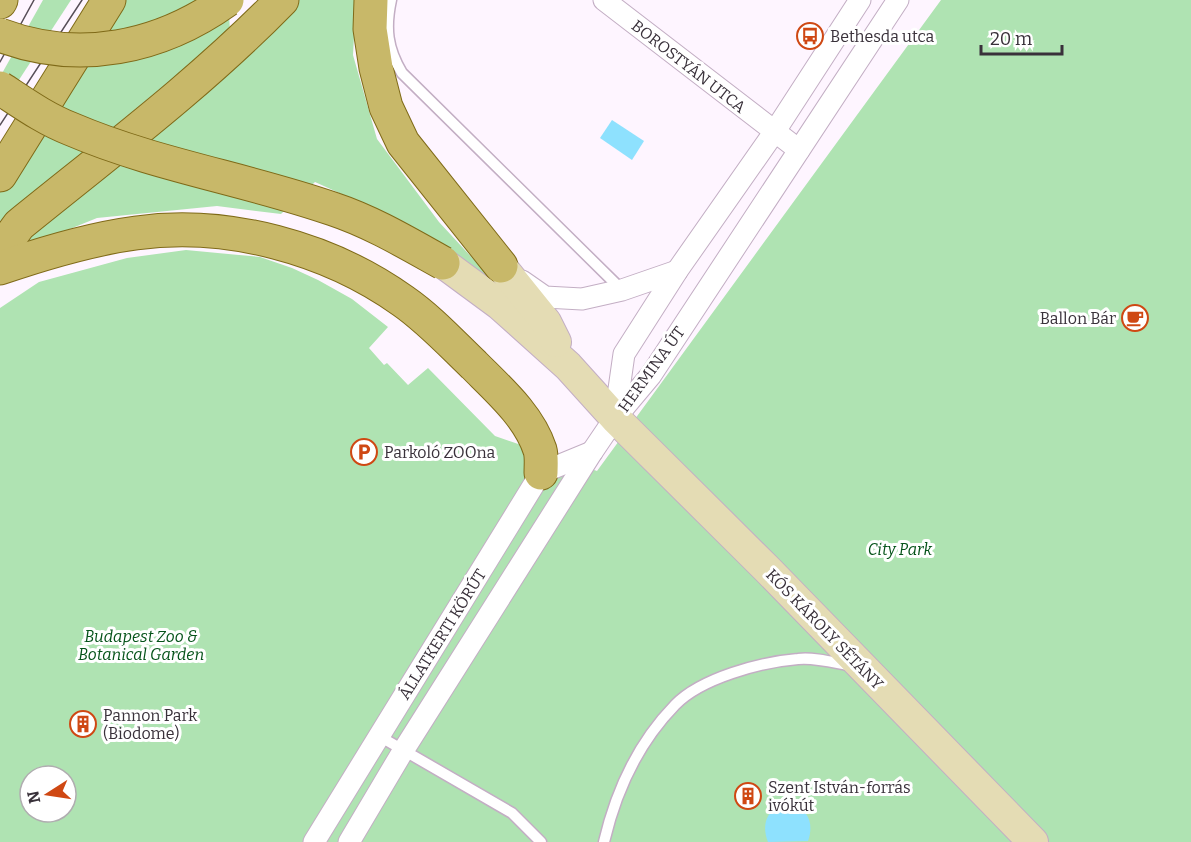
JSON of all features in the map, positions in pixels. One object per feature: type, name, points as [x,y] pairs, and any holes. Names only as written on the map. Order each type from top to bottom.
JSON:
[{"type":"main road","points":[[0,175],[109,0]]},
{"type":"main road","points":[[0,35],[40,47],[88,50],[130,44],[166,35],[202,18],[227,0]]},
{"type":"main road","points":[[0,251],[20,225],[246,36],[282,0]]},
{"type":"main road","points":[[371,0],[370,29],[376,68],[386,107],[403,143],[501,266]]},
{"type":"main road","points":[[0,88],[34,111],[69,129],[128,150],[331,208],[364,221],[443,263]]},
{"type":"main road","points":[[0,268],[98,239],[138,232],[179,230],[216,231],[251,237],[327,259],[366,277],[404,301],[434,326],[523,416],[541,452],[541,473]]},
{"type":"street","name":"BOROSTYÁN UTCA","points":[[604,0],[799,150]]},
{"type":"street","name":"HERMINA ÚT","points":[[615,418],[624,354],[677,271],[775,131],[860,0]]},
{"type":"street","name":"HERMINA ÚT","points":[[615,418],[651,375],[898,0]]},
{"type":"street","points":[[443,263],[500,305],[568,366]]},
{"type":"street","points":[[501,266],[545,297],[582,298],[622,290],[677,271]]},
{"type":"street","points":[[501,266],[546,322],[568,366]]},
{"type":"street","name":"KÓS KÁROLY SÉTÁNY","points":[[568,366],[615,418],[1033,842]]},
{"type":"street","name":"ÁLLATKERTI KÖRÚT","points":[[350,842],[403,751],[615,418]]},
{"type":"street","points":[[541,473],[592,452]]},
{"type":"street","name":"ÁLLATKERTI KÖRÚT","points":[[314,842],[541,473]]},
{"type":"lane","points":[[391,0],[387,21],[390,44],[392,56],[402,73],[622,290]]},
{"type":"lane","points":[[604,842],[612,811],[636,755],[676,704],[702,686],[733,671],[799,658],[863,668]]},
{"type":"lane","points":[[379,736],[512,813],[541,842]]},
{"type":"green space","points":[[43,0],[71,0],[0,109],[0,77]]},
{"type":"green space","points":[[123,0],[228,0],[230,31],[0,221],[0,187]]},
{"type":"green space","points":[[297,0],[356,0],[353,55],[377,139],[439,222],[489,276],[484,285],[390,216],[315,182],[281,214],[217,206],[97,218],[8,254],[240,63]]},
{"type":"green space","name":"City Park","points":[[941,0],[1191,0],[1191,842],[0,842],[0,308],[39,282],[127,258],[186,250],[260,257],[292,268],[352,299],[388,327],[369,348],[384,365],[387,363],[408,385],[428,368],[495,436],[597,471]]},
{"type":"water","points":[[612,120],[644,141],[632,160],[600,138]]},
{"type":"water","points":[[791,804],[802,810],[808,818],[810,835],[808,841],[768,842],[765,828],[768,816],[777,808]]},
{"type":"tram line","points":[[0,62],[34,0]]},
{"type":"tram line","points":[[0,125],[82,0]]},
{"type":"place","name":"Bethesda utca","points":[[810,36]]},
{"type":"place","name":"Ballon Bár","points":[[1135,318]]},
{"type":"place","name":"Parkoló ZOOna","points":[[364,452]]},
{"type":"place","name":"Pannon Park (Biodome)","points":[[83,724]]},
{"type":"place","name":"Szent István-forrás ivókút","points":[[748,796]]},
{"type":"park label","name":"Budapest Zoo & Botanical Garden","points":[[141,645]]}]
